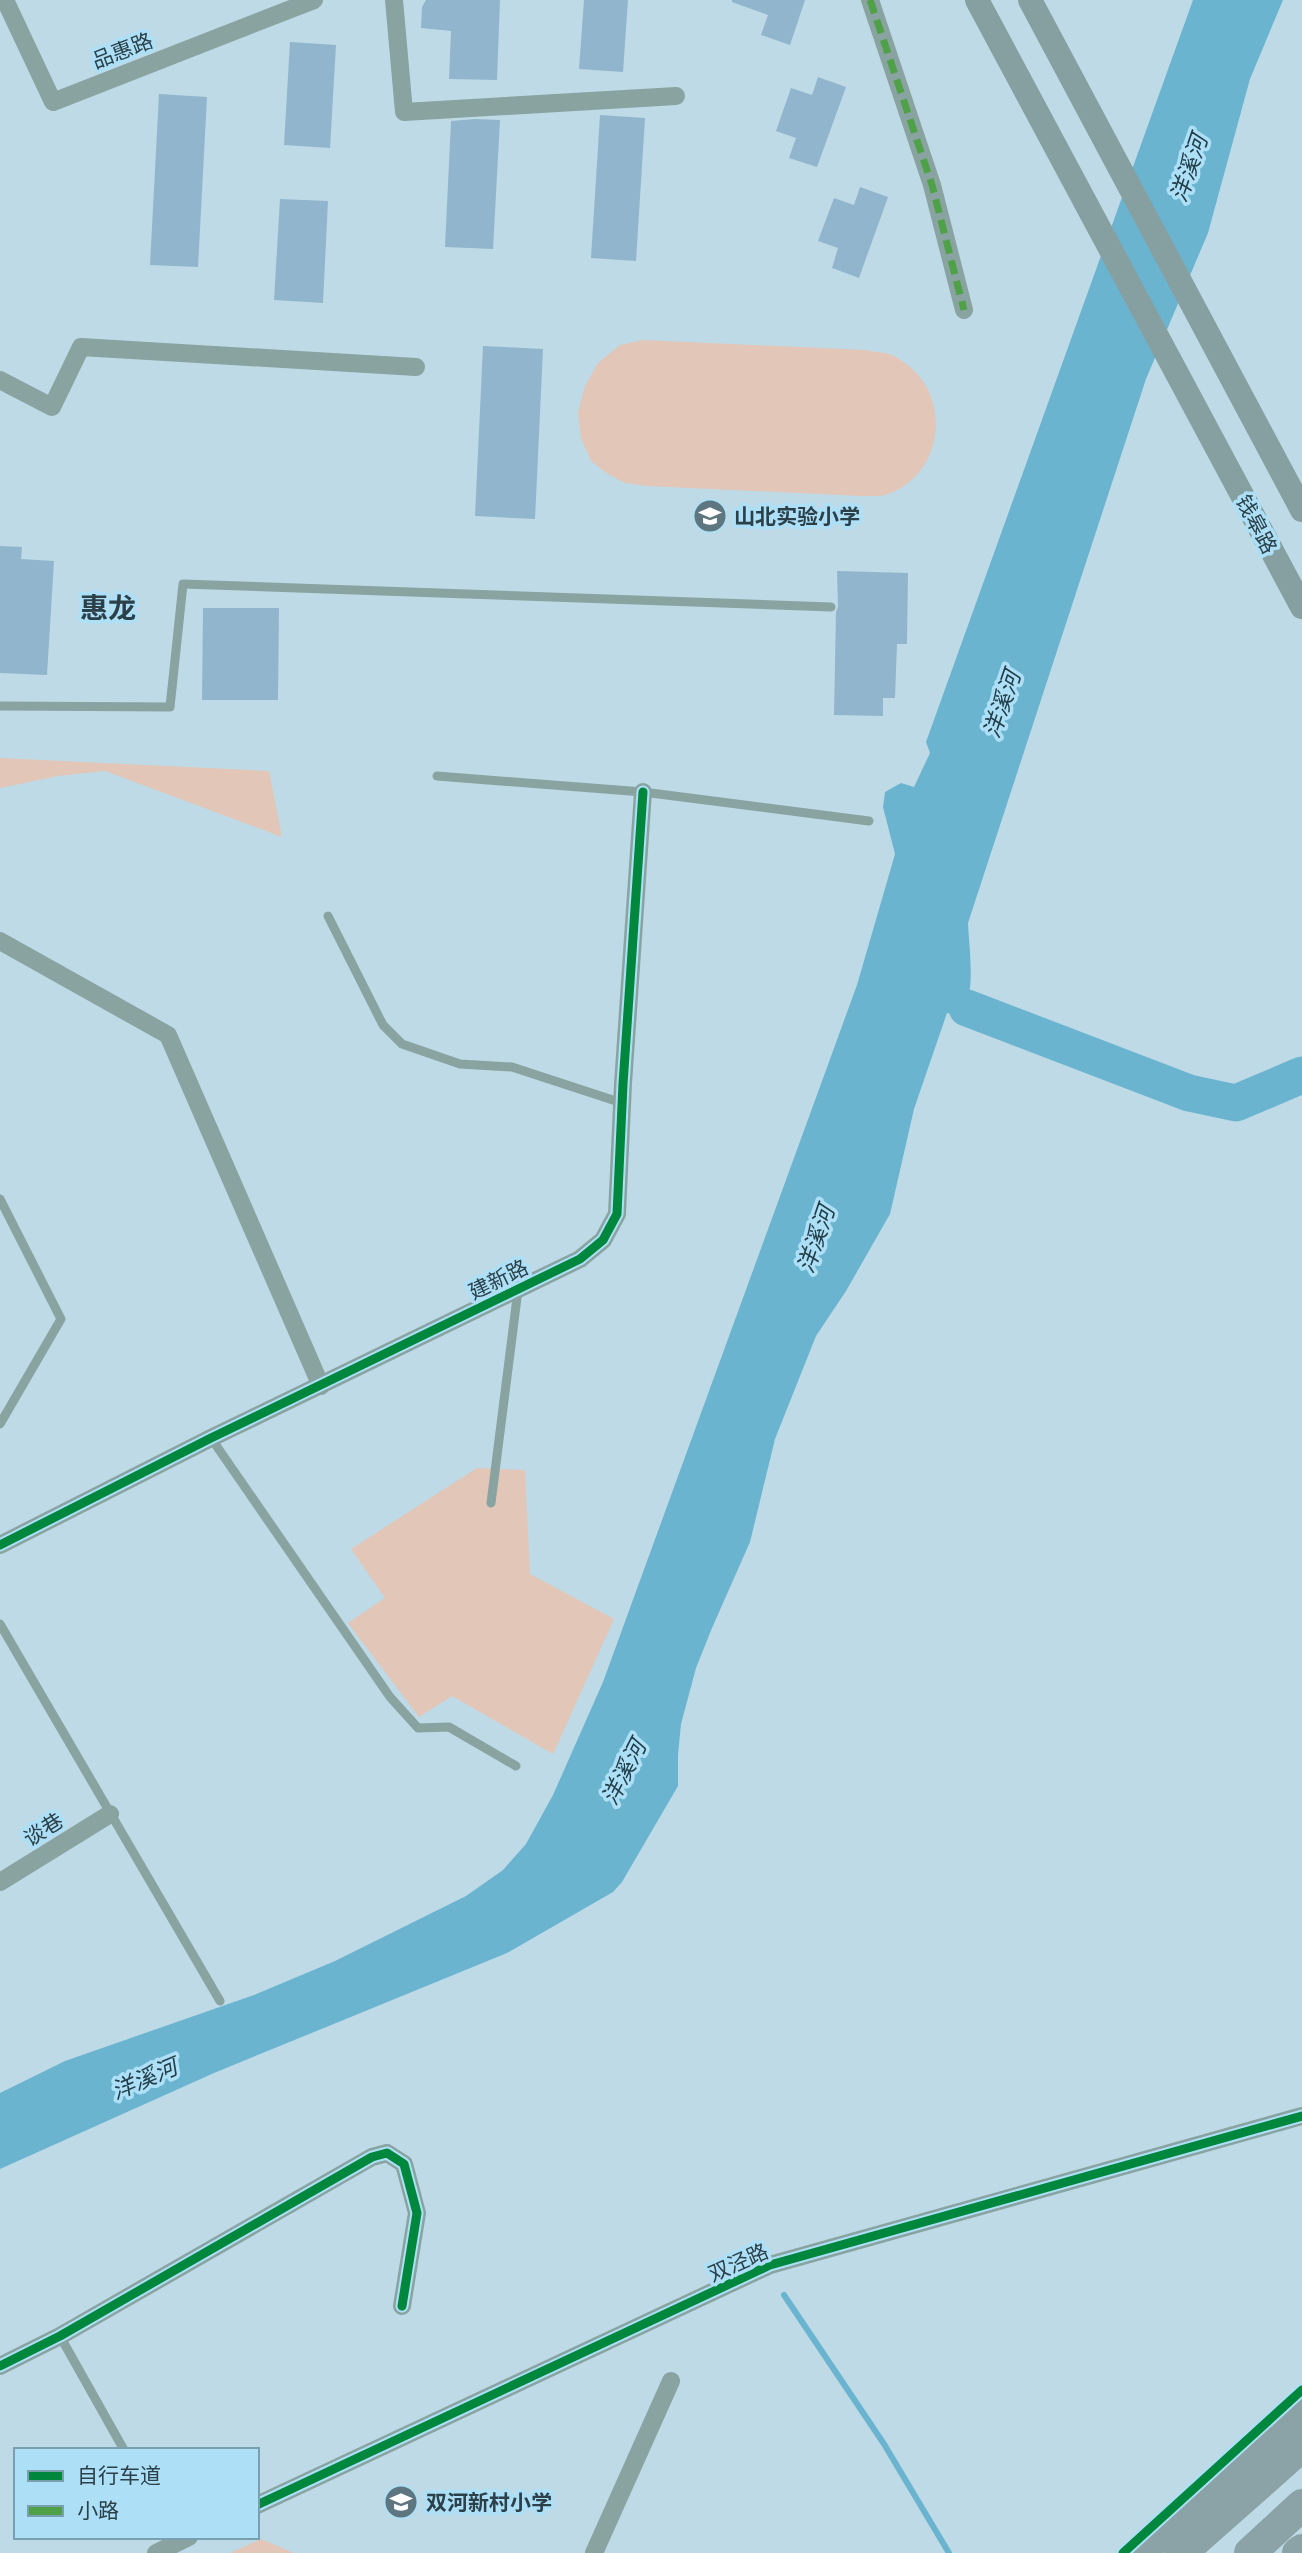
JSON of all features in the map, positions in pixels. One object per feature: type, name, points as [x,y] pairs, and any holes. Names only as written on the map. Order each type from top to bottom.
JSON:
[{"type":"highway","points":[[1140,2553],[1302,2409]]},
{"type":"highway","points":[[1181,2553],[1302,2446]]},
{"type":"highway","points":[[1250,2553],[1302,2505]]},
{"type":"main road","name":"钱皋路","points":[[977,0],[1212,440],[1293,576],[1302,607]]},
{"type":"main road","points":[[1030,0],[1302,510]]},
{"type":"street","name":"品惠路","points":[[5,0],[52,102],[314,0]]},
{"type":"street","points":[[394,0],[404,112],[676,96]]},
{"type":"street","points":[[870,0],[932,185],[964,310]]},
{"type":"street","points":[[0,380],[52,407],[81,347],[415,367]]},
{"type":"street","name":"建新路","points":[[0,1545],[211,1438],[580,1259],[603,1240],[617,1214],[643,792]]},
{"type":"street","points":[[0,941],[168,1035],[321,1386]]},
{"type":"street","name":"谈巷","points":[[0,1882],[110,1814]]},
{"type":"street","name":"双泾路","points":[[259,2504],[770,2265],[1302,2116]]},
{"type":"street","points":[[0,2366],[60,2336],[372,2157],[387,2153],[404,2164],[417,2213],[402,2306]]},
{"type":"street","points":[[594,2553],[671,2381]]},
{"type":"street","points":[[156,2553],[179,2539]]},
{"type":"lane","points":[[0,706],[170,706],[183,584],[831,607]]},
{"type":"lane","points":[[437,776],[643,792],[869,821]]},
{"type":"lane","points":[[328,916],[383,1025],[402,1044],[460,1064],[512,1067],[622,1103]]},
{"type":"lane","points":[[0,1199],[61,1319],[0,1424]]},
{"type":"lane","points":[[491,1503],[518,1289]]},
{"type":"lane","points":[[211,1438],[390,1696],[418,1728],[449,1727],[516,1766]]},
{"type":"lane","points":[[0,1624],[220,2001]]},
{"type":"lane","points":[[60,2336],[123,2448]]},
{"type":"shaded area","points":[[643,340],[866,350],[892,355],[921,378],[930,395],[935,414],[935,434],[930,453],[921,470],[907,484],[879,496],[625,483],[591,461],[581,438],[578,412],[585,386],[598,363],[620,345]]},
{"type":"shaded area","points":[[0,758],[269,771],[282,837],[105,771],[58,776],[0,788]]},
{"type":"shaded area","points":[[477,1468],[525,1470],[530,1574],[614,1619],[553,1754],[452,1696],[419,1717],[348,1623],[385,1598],[351,1549]]},
{"type":"shaded area","points":[[261,2539],[294,2553],[230,2553]]},
{"type":"water","name":"洋溪河","points":[[1193,0],[1283,0],[1250,79],[1208,233],[1146,379],[968,923],[971,972],[969,997],[960,1016],[947,1013],[914,1109],[890,1214],[846,1291],[816,1336],[775,1439],[750,1542],[696,1668],[681,1724],[678,1786],[622,1882],[613,1892],[507,1953],[214,2073],[0,2169],[0,2093],[65,2061],[254,1995],[335,1961],[466,1896],[503,1870],[526,1844],[553,1795],[603,1682],[857,985],[895,854],[883,807],[885,792],[901,783],[914,787],[930,753],[926,742]]},
{"type":"building","points":[[426,0],[500,0],[497,80],[449,79],[451,31],[421,28],[422,7]]},
{"type":"building","points":[[584,0],[628,0],[623,72],[579,69]]},
{"type":"building","points":[[732,0],[805,0],[790,45],[761,35],[768,15]]},
{"type":"building","points":[[290,42],[336,45],[330,148],[284,145]]},
{"type":"building","points":[[818,77],[846,87],[817,167],[789,158],[796,138],[776,131],[791,88],[812,95]]},
{"type":"building","points":[[159,94],[207,97],[198,267],[150,265]]},
{"type":"building","points":[[600,115],[645,118],[636,261],[591,258]]},
{"type":"building","points":[[500,120],[493,249],[445,247],[451,121]]},
{"type":"building","points":[[860,187],[888,197],[859,278],[832,268],[838,248],[818,241],[834,198],[854,205]]},
{"type":"building","points":[[280,199],[328,201],[323,303],[274,300]]},
{"type":"building","points":[[483,346],[543,349],[535,519],[475,516]]},
{"type":"building","points":[[0,546],[22,547],[21,559],[54,561],[47,675],[0,673]]},
{"type":"building","points":[[837,571],[908,573],[907,644],[897,644],[895,698],[883,698],[883,716],[834,715]]},
{"type":"building","points":[[203,608],[279,608],[278,700],[202,700]]},
{"type":"waterway","points":[[967,1008],[1189,1093],[1236,1103],[1302,1075]]},
{"type":"waterway","points":[[784,2295],[884,2444],[949,2553]]},
{"type":"marked path","points":[[870,0],[932,185],[964,310]]},
{"type":"cycle path","points":[[0,1545],[211,1438],[580,1259],[603,1240],[617,1214],[643,792]]},
{"type":"cycle path","points":[[259,2504],[770,2265],[1302,2116]]},
{"type":"cycle path","points":[[0,2366],[60,2336],[372,2157],[387,2153],[404,2164],[417,2213],[402,2306]]},
{"type":"cycle path","points":[[1123,2553],[1302,2390]]},
{"type":"place","name":"山北实验小学","points":[[710,516]]},
{"type":"place","name":"双河新村小学","points":[[401,2502]]},
{"type":"district","name":"惠龙","points":[[108,607]]}]
